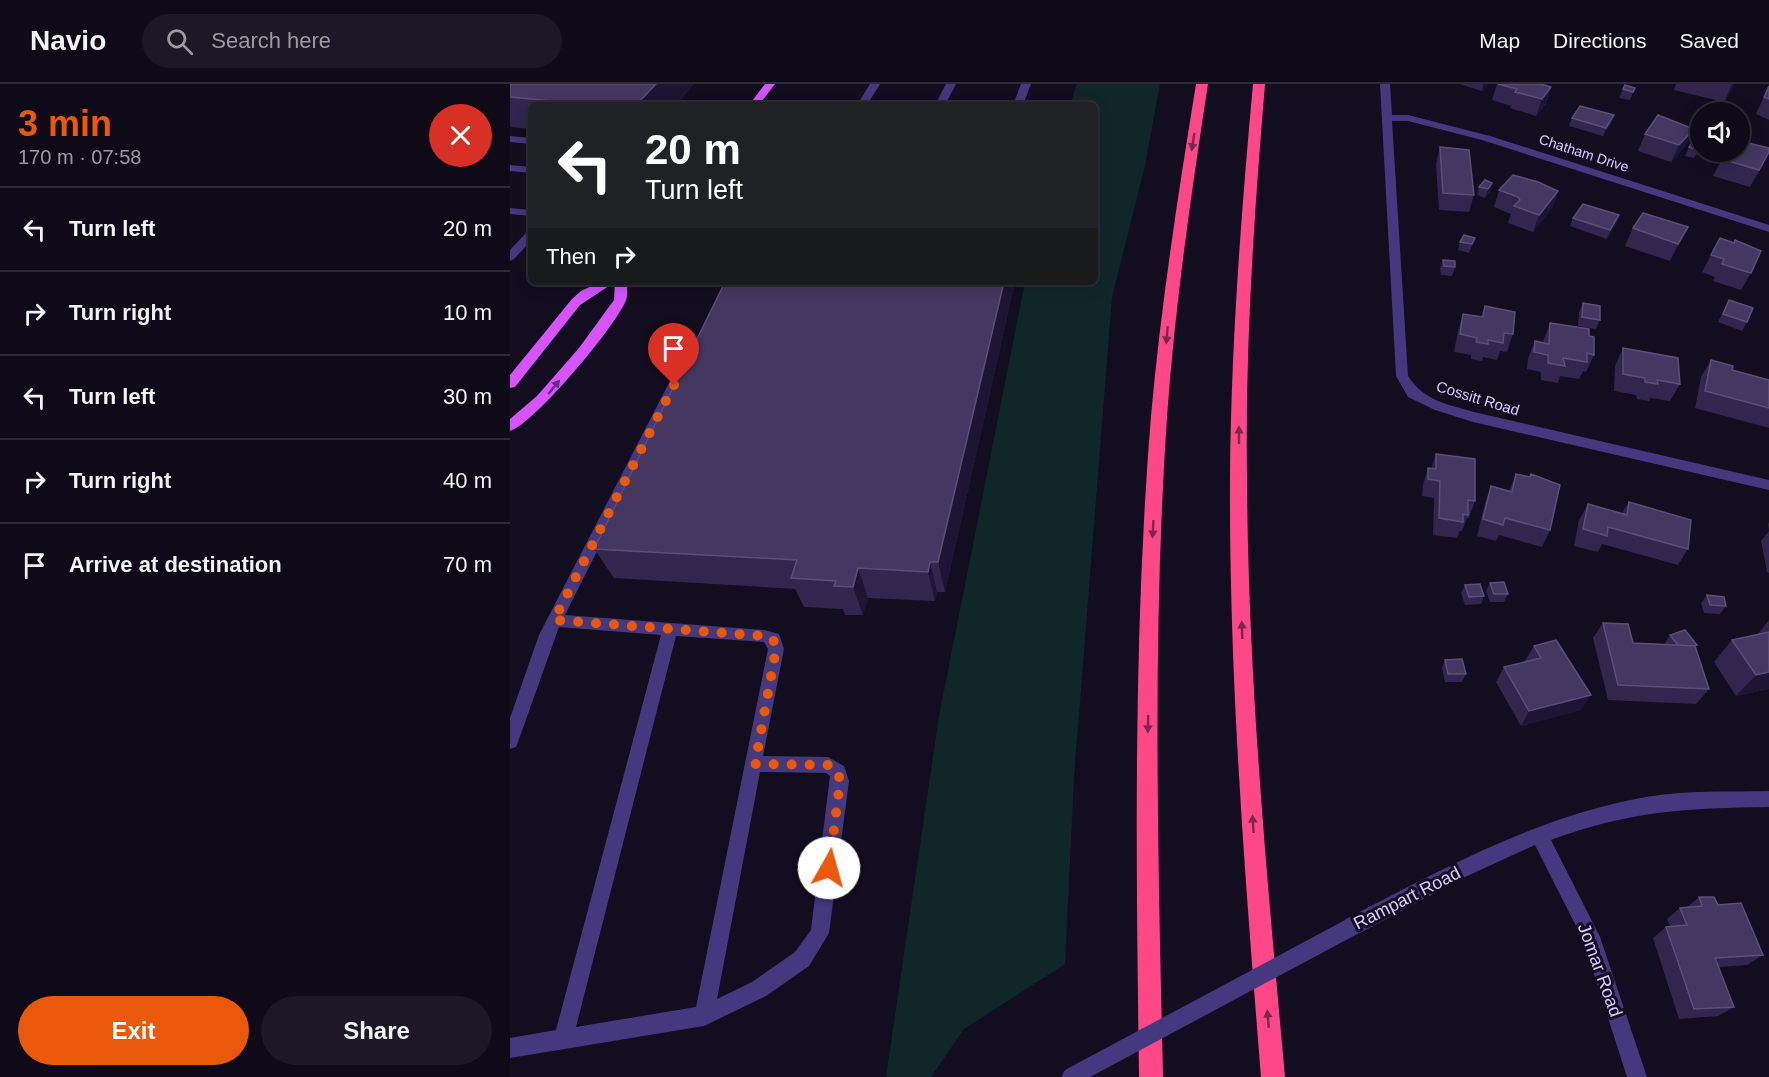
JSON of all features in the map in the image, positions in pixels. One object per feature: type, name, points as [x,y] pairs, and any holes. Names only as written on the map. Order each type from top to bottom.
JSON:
[{"type":"highway","points":[[1151,1077],[1147,781],[1151,559],[1168,322],[1202,84]]},
{"type":"highway","points":[[1259,84],[1241,324],[1240,562],[1252,809],[1273,1077]]},
{"type":"main road","points":[[756,102],[770,84]]},
{"type":"main road","points":[[510,384],[576,302],[585,294],[603,285]]},
{"type":"main road","points":[[510,426],[537,406],[553,389],[620,300],[621,285]]},
{"type":"street","points":[[864,102],[875,84]]},
{"type":"street","points":[[942,102],[951,84]]},
{"type":"street","points":[[1019,102],[1026,84]]},
{"type":"street","name":"Cossitt Road","points":[[1385,84],[1402,376],[1413,394],[1440,407],[1473,417],[1769,485]]},
{"type":"street","name":"Chatham Drive","points":[[1387,117],[1408,118],[1486,138],[1769,229]]},
{"type":"street","points":[[510,139],[528,141]]},
{"type":"street","points":[[510,168],[528,170]]},
{"type":"street","points":[[510,211],[528,213]]},
{"type":"street","points":[[510,257],[528,237]]},
{"type":"street","points":[[510,742],[547,635],[700,334]]},
{"type":"street","points":[[554,620],[764,636],[773,639],[776,649],[755,764],[704,1016]]},
{"type":"street","points":[[563,1040],[669,629]]},
{"type":"street","points":[[510,1048],[704,1016],[759,989],[802,959],[820,933],[840,782],[838,771],[828,765],[755,764]]},
{"type":"street","name":"Rampart Road","points":[[1071,1077],[1446,878],[1569,822],[1648,804],[1769,799]]},
{"type":"street","name":"Jomar Road","points":[[1539,835],[1591,937],[1637,1077]]},
{"type":"green space","points":[[1077,84],[1160,84],[1145,165],[1112,297],[1074,777],[1065,964],[964,1029],[931,1077],[886,1077],[939,716],[1024,285],[1098,285],[1098,102],[1071,102]]},
{"type":"building","points":[[510,84],[656,84],[639,102],[562,102],[510,97]]},
{"type":"building","points":[[1498,84],[1541,84],[1551,87],[1542,99],[1515,92],[1517,89]]},
{"type":"building","points":[[1625,85],[1635,88],[1633,92],[1623,89]]},
{"type":"building","points":[[1769,86],[1769,99],[1764,97]]},
{"type":"building","points":[[1580,106],[1614,115],[1606,128],[1572,118]]},
{"type":"building","points":[[1658,115],[1690,127],[1690,133],[1679,145],[1645,134]]},
{"type":"building","points":[[1750,143],[1769,148],[1759,170],[1732,162],[1750,162]]},
{"type":"building","points":[[1440,147],[1469,150],[1474,195],[1443,193]]},
{"type":"building","points":[[1513,175],[1558,191],[1539,215],[1514,206],[1520,200],[1518,197],[1499,190]]},
{"type":"building","points":[[1485,180],[1492,183],[1488,189],[1479,187]]},
{"type":"building","points":[[1583,204],[1619,215],[1610,230],[1573,218]]},
{"type":"building","points":[[1643,213],[1688,227],[1678,244],[1633,228]]},
{"type":"building","points":[[1464,235],[1475,238],[1472,244],[1460,242]]},
{"type":"building","points":[[1720,238],[1734,243],[1735,240],[1761,251],[1751,273],[1722,264],[1724,259],[1711,255]]},
{"type":"building","points":[[1443,260],[1455,261],[1455,267],[1444,266]]},
{"type":"building","points":[[724,285],[1003,285],[938,562],[930,562],[928,572],[858,568],[853,587],[834,586],[836,581],[791,578],[797,560],[594,549]]},
{"type":"building","points":[[1729,300],[1753,308],[1747,322],[1723,314]]},
{"type":"building","points":[[1583,303],[1600,306],[1600,320],[1582,317]]},
{"type":"building","points":[[1485,306],[1515,312],[1513,334],[1504,333],[1503,343],[1488,340],[1488,344],[1476,342],[1477,338],[1460,334],[1463,314],[1483,317]]},
{"type":"building","points":[[1550,323],[1589,329],[1589,336],[1594,337],[1594,355],[1587,353],[1587,362],[1563,358],[1565,366],[1548,363],[1548,355],[1534,352],[1535,341],[1549,344]]},
{"type":"building","points":[[1623,348],[1678,358],[1680,384],[1657,380],[1658,384],[1645,382],[1645,378],[1623,374]]},
{"type":"building","points":[[1711,360],[1733,366],[1732,370],[1769,380],[1769,408],[1705,391]]},
{"type":"building","points":[[1436,454],[1475,459],[1475,501],[1468,500],[1468,515],[1463,514],[1463,522],[1439,518],[1440,481],[1428,479],[1428,468],[1436,469]]},
{"type":"building","points":[[1516,474],[1530,477],[1531,474],[1560,485],[1550,530],[1505,518],[1503,525],[1483,519],[1491,486],[1512,492]]},
{"type":"building","points":[[1629,502],[1691,520],[1688,549],[1608,527],[1607,536],[1583,529],[1588,504],[1627,515]]},
{"type":"building","points":[[1504,582],[1508,594],[1494,594],[1490,583]]},
{"type":"building","points":[[1480,584],[1484,596],[1469,597],[1465,585]]},
{"type":"building","points":[[1707,595],[1724,597],[1726,606],[1710,605]]},
{"type":"building","points":[[1603,623],[1628,624],[1633,643],[1695,646],[1709,689],[1618,685]]},
{"type":"building","points":[[1685,630],[1697,645],[1678,645],[1670,635]]},
{"type":"building","points":[[1769,632],[1769,672],[1756,675],[1732,640]]},
{"type":"building","points":[[1556,640],[1591,695],[1529,711],[1504,667],[1541,658],[1534,646]]},
{"type":"building","points":[[1462,659],[1466,674],[1448,674],[1445,660]]},
{"type":"building","points":[[1699,897],[1714,897],[1718,905],[1741,903],[1763,955],[1715,958],[1734,1007],[1694,1009],[1666,927],[1687,925],[1680,908],[1702,906]]},
{"type":"route","points":[[674,385],[554,620],[764,636],[773,639],[776,649],[755,764],[828,765],[838,771],[840,782],[829,868]]}]
